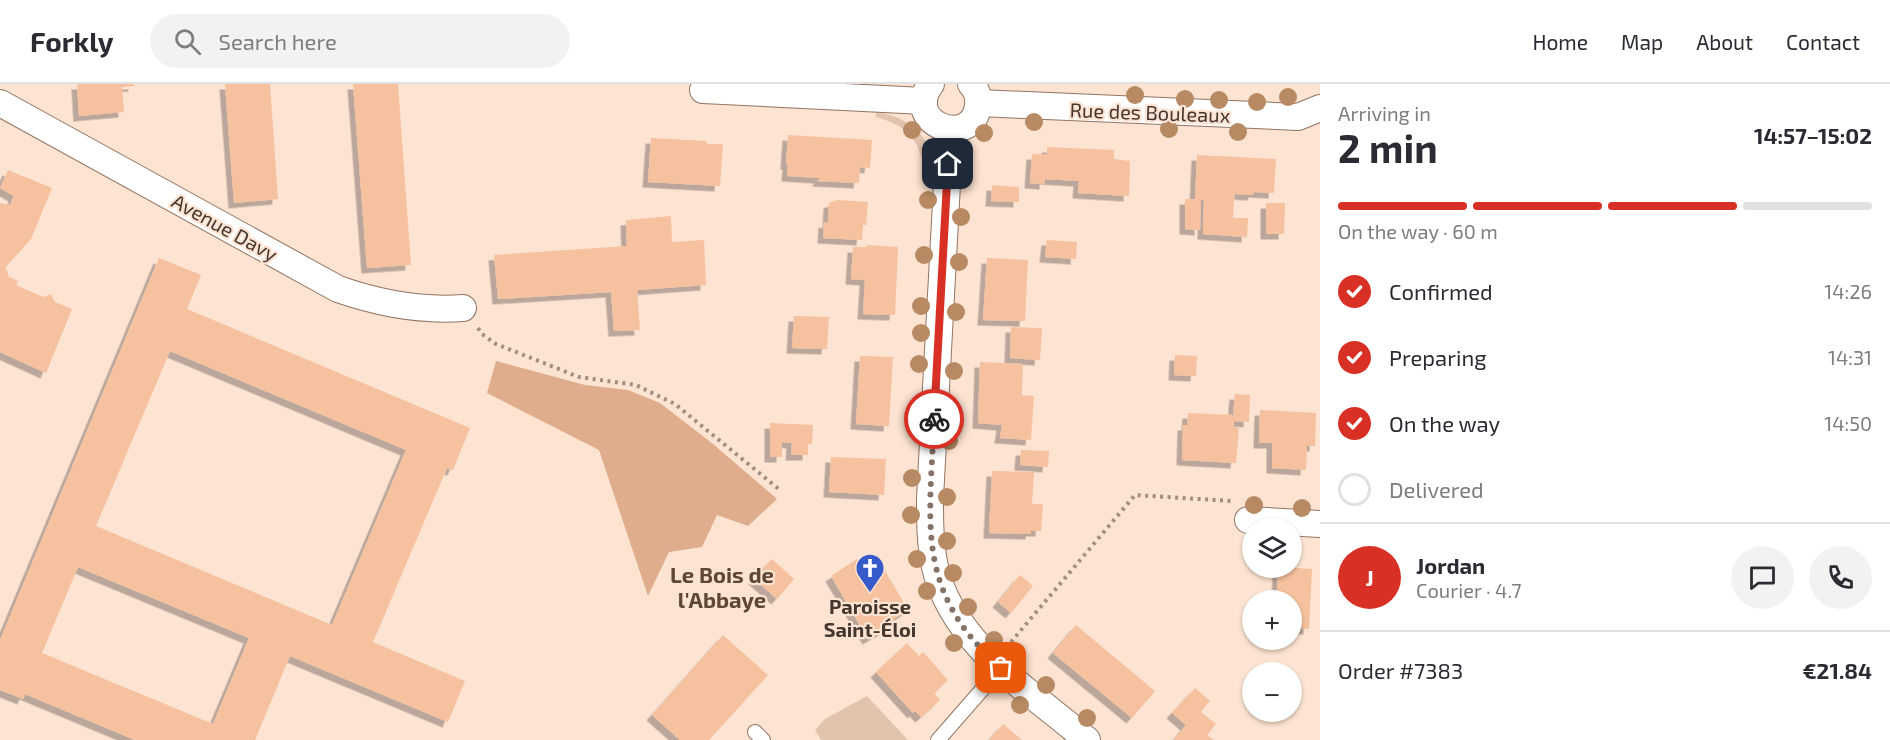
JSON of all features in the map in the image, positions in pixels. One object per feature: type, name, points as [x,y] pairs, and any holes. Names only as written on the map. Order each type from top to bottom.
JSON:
[{"type":"street","points":[[703,90],[927,93],[929,118],[942,128],[950,129],[958,129],[973,119],[975,94]]},
{"type":"street","name":"Rue des Bouleaux","points":[[975,94],[1298,117],[1320,108]]},
{"type":"street","name":"Avenue Davy","points":[[0,103],[338,289],[361,297],[413,307],[464,308]]},
{"type":"street","points":[[950,129],[930,537],[935,568],[949,603],[972,640],[1005,657],[1087,740]]},
{"type":"street","points":[[1243,511],[1320,524]]},
{"type":"lane","points":[[938,740],[1005,657]]},
{"type":"path","points":[[464,308],[482,334],[496,344],[579,377],[636,385],[675,404],[780,490]]},
{"type":"path","points":[[1005,657],[1135,495],[1208,498],[1243,511]]},
{"type":"shaded area","points":[[876,112],[899,118],[918,132],[930,151],[933,175],[926,175],[920,153],[912,137],[898,126],[876,117]]},
{"type":"shaded area","points":[[496,361],[585,385],[628,390],[660,403],[713,444],[777,499],[748,526],[717,515],[702,547],[669,552],[648,596],[599,450],[487,393]]},
{"type":"shaded area","points":[[867,696],[908,740],[821,740],[815,730],[825,719]]},
{"type":"building","points":[[77,84],[134,84],[134,86],[122,87],[124,112],[79,116]]},
{"type":"building","points":[[225,84],[270,84],[278,199],[234,203]]},
{"type":"building","points":[[353,84],[398,84],[411,265],[367,268]]},
{"type":"building","points":[[788,135],[872,140],[870,168],[860,167],[859,183],[817,181],[820,178],[787,176]]},
{"type":"building","points":[[651,138],[723,144],[720,186],[648,182]]},
{"type":"building","points":[[1047,147],[1114,150],[1114,159],[1130,161],[1129,196],[1078,193],[1079,181],[1045,179],[1045,184],[1030,183],[1032,154],[1047,155]]},
{"type":"building","points":[[1197,155],[1276,159],[1274,193],[1235,194],[1235,184],[1233,218],[1248,218],[1247,237],[1203,234],[1204,200],[1201,200],[1200,230],[1185,229],[1185,199],[1195,199]]},
{"type":"building","points":[[8,170],[52,188],[31,239],[4,269],[6,268],[9,277],[18,281],[16,285],[43,297],[51,294],[55,302],[72,309],[46,373],[0,352],[0,203],[10,205],[14,196],[0,188]]},
{"type":"building","points":[[992,185],[1019,187],[1019,202],[991,201]]},
{"type":"building","points":[[837,200],[868,202],[862,240],[823,238],[824,222],[828,223],[829,203]]},
{"type":"building","points":[[1266,203],[1285,203],[1284,234],[1266,234]]},
{"type":"building","points":[[671,216],[672,242],[704,240],[706,285],[637,290],[640,330],[614,331],[611,292],[498,299],[494,255],[627,246],[626,220]]},
{"type":"building","points":[[1047,240],[1077,242],[1076,259],[1045,257]]},
{"type":"building","points":[[866,245],[898,247],[895,315],[863,314],[865,280],[851,279],[853,247],[867,247]]},
{"type":"building","points":[[159,258],[201,275],[187,309],[470,428],[453,470],[447,468],[373,642],[465,681],[448,722],[290,656],[255,740],[135,740],[25,694],[23,699],[0,690],[0,640]],"holes":[[[170,351],[406,450],[332,625],[96,526]],[[78,567],[249,638],[213,724],[42,653]]]},
{"type":"building","points":[[987,258],[1028,260],[1025,321],[983,320]]},
{"type":"building","points":[[794,316],[829,317],[827,349],[792,348]]},
{"type":"building","points":[[1011,327],[1042,328],[1040,360],[1010,358]]},
{"type":"building","points":[[1175,355],[1197,356],[1196,376],[1174,375]]},
{"type":"building","points":[[860,356],[893,357],[889,426],[856,424]]},
{"type":"building","points":[[980,362],[1023,364],[1022,395],[1034,396],[1031,440],[1000,438],[1002,425],[978,423]]},
{"type":"building","points":[[1235,394],[1250,395],[1249,422],[1234,421],[1234,427],[1239,428],[1236,463],[1182,460],[1183,425],[1187,425],[1188,413],[1233,415]]},
{"type":"building","points":[[1260,410],[1316,413],[1315,446],[1307,446],[1306,470],[1272,468],[1272,443],[1259,443]]},
{"type":"building","points":[[770,423],[813,425],[812,444],[808,444],[808,455],[791,455],[792,443],[782,442],[782,457],[770,457]]},
{"type":"building","points":[[1021,450],[1049,451],[1048,467],[1020,465]]},
{"type":"building","points":[[831,457],[886,459],[884,495],[829,492]]},
{"type":"building","points":[[992,471],[1034,472],[1032,504],[1043,504],[1041,531],[1031,531],[1031,534],[989,533]]},
{"type":"building","points":[[772,559],[794,579],[777,599],[754,579]]},
{"type":"building","name":"Paroisse Saint-Éloi","points":[[857,559],[869,578],[884,569],[908,610],[892,620],[895,624],[868,639],[831,576]]},
{"type":"building","points":[[1302,568],[1312,569],[1309,629],[1302,629],[1302,590],[1277,590],[1278,578],[1302,578]]},
{"type":"building","points":[[1020,575],[1033,586],[1011,613],[998,602]]},
{"type":"building","points":[[1076,625],[1155,691],[1132,718],[1053,653]]},
{"type":"building","points":[[723,635],[768,675],[709,740],[680,740],[652,715]]},
{"type":"building","points":[[907,643],[919,656],[923,652],[948,680],[934,693],[940,700],[921,717],[915,711],[913,713],[876,672]]},
{"type":"building","points":[[1195,688],[1210,701],[1201,712],[1216,724],[1207,735],[1214,740],[1174,740],[1186,725],[1172,713]]},
{"type":"building","points":[[1003,724],[1022,740],[989,740]]},
{"type":"way so far","points":[[934,419],[930,537],[935,568],[941,587],[967,634],[1001,668]]},
{"type":"place","name":"Paroisse Saint-Éloi","points":[[870,594]]},
{"type":"district","name":"Le Bois de l'Abbaye","points":[[722,586]]},
{"type":"route","points":[[934,419],[948,164]]}]
